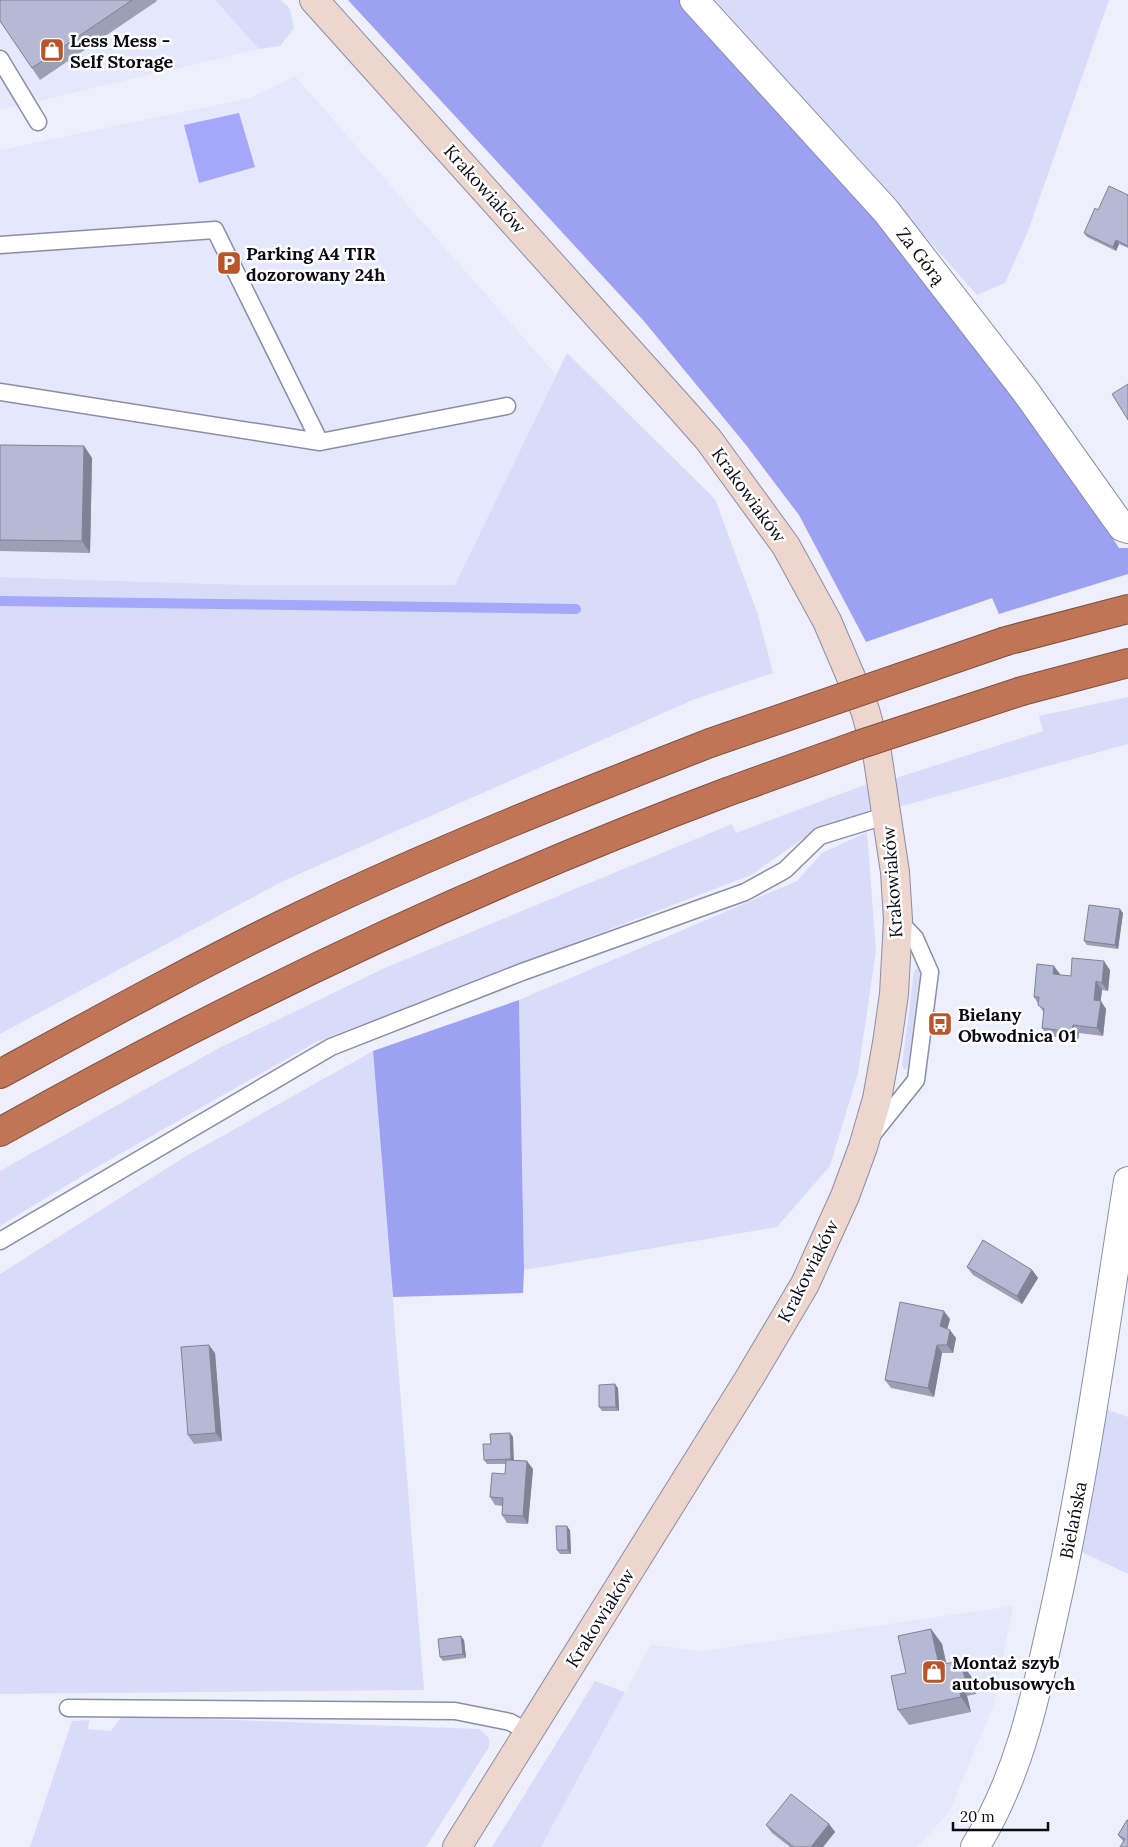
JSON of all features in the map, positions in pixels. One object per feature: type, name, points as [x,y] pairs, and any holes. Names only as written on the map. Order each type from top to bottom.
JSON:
[{"type":"highway","points":[[0,1074],[208,962],[301,915],[487,834],[710,743],[1006,641],[1128,609]]},
{"type":"highway","points":[[0,1132],[101,1075],[219,1014],[378,937],[624,831],[854,746],[1022,691],[1128,663]]},
{"type":"main road","name":"Krakowiaków","points":[[314,0],[708,439],[758,505],[811,588],[865,710],[877,752],[888,815],[898,920],[894,994],[876,1099],[863,1147],[846,1196],[805,1284],[750,1377],[457,1847]]},
{"type":"street","name":"Za Górą","points":[[694,0],[886,211],[1026,392],[1122,527],[1128,529]]},
{"type":"street","name":"Bielańska","points":[[974,1847],[1014,1770],[1034,1703],[1075,1517],[1128,1181]]},
{"type":"lane","points":[[0,59],[38,122]]},
{"type":"lane","points":[[0,245],[215,230],[320,442]]},
{"type":"lane","points":[[0,392],[320,442],[507,406]]},
{"type":"lane","points":[[0,1241],[331,1046],[522,972],[745,892],[785,870],[820,836],[888,815]]},
{"type":"lane","points":[[68,1708],[455,1711],[510,1722],[528,1732]]},
{"type":"shaded area","points":[[0,0],[215,0],[259,49],[0,110]]},
{"type":"shaded area","points":[[215,0],[281,0],[290,9],[294,28],[280,46],[259,49]]},
{"type":"shaded area","points":[[348,0],[679,0],[885,231],[1054,449],[1119,548],[1128,548],[1128,574],[999,614],[992,598],[866,642],[799,515],[746,445],[643,320]]},
{"type":"shaded area","points":[[715,0],[1109,0],[1028,231],[1005,283],[977,295]]},
{"type":"shaded area","name":"Parking A4 TIR dozorowany 24h","points":[[295,76],[556,375],[455,585],[245,585],[0,577],[0,150],[250,98]]},
{"type":"shaded area","points":[[239,113],[255,167],[199,183],[184,125]]},
{"type":"shaded area","points":[[567,353],[715,499],[758,615],[773,673],[695,699],[281,882],[0,1034],[0,577],[245,585],[455,585]]},
{"type":"shaded area","points":[[1128,697],[1128,744],[895,808],[893,779],[1043,731],[1039,716]]},
{"type":"shaded area","points":[[867,784],[875,809],[814,831],[751,875],[316,1042],[92,1170],[0,1226],[0,1171],[219,1048],[387,967],[732,824],[736,833]]},
{"type":"shaded area","points":[[867,832],[876,951],[858,1073],[830,1166],[777,1227],[524,1270],[519,1000],[797,881],[822,853]]},
{"type":"shaded area","points":[[917,968],[920,972],[908,1067],[905,1070],[902,1066],[914,971]]},
{"type":"shaded area","points":[[519,1000],[523,1293],[393,1297],[373,1051]]},
{"type":"shaded area","points":[[373,1051],[424,1690],[0,1694],[0,1274],[183,1158]]},
{"type":"shaded area","points":[[1106,1409],[1128,1417],[1128,1574],[1082,1552]]},
{"type":"shaded area","points":[[1013,1606],[993,1707],[949,1812],[917,1847],[541,1847],[651,1645],[702,1651]]},
{"type":"shaded area","points":[[595,1681],[625,1692],[541,1847],[492,1847]]},
{"type":"shaded area","points":[[122,1716],[480,1729],[489,1738],[489,1747],[426,1847],[30,1847],[72,1721],[89,1720],[88,1729],[111,1731]]},
{"type":"building","name":"Less Mess - Self Storage","points":[[0,0],[132,0],[32,68],[0,21]]},
{"type":"building","points":[[1109,186],[1128,195],[1128,246],[1116,240],[1113,247],[1084,233],[1095,208],[1098,210]]},
{"type":"building","points":[[1128,384],[1128,420],[1112,394]]},
{"type":"building","points":[[0,445],[84,446],[82,541],[0,540]]},
{"type":"building","points":[[1089,905],[1120,909],[1115,945],[1084,941]]},
{"type":"building","points":[[1072,958],[1104,961],[1102,983],[1096,981],[1094,1000],[1101,1001],[1097,1028],[1073,1025],[1072,1032],[1042,1028],[1044,1009],[1038,1005],[1039,997],[1034,997],[1037,964],[1054,966],[1053,974],[1071,976]]},
{"type":"building","points":[[983,1240],[1032,1270],[1017,1296],[967,1267]]},
{"type":"building","points":[[900,1302],[944,1311],[940,1326],[950,1330],[947,1345],[937,1345],[928,1388],[885,1380]]},
{"type":"building","points":[[209,1345],[216,1433],[188,1435],[181,1347]]},
{"type":"building","points":[[615,1384],[616,1407],[599,1407],[599,1385]]},
{"type":"building","points":[[510,1433],[511,1459],[484,1460],[483,1444],[491,1444],[490,1434]]},
{"type":"building","points":[[506,1460],[527,1461],[523,1516],[502,1515],[503,1498],[490,1497],[492,1473],[505,1474]]},
{"type":"building","points":[[556,1526],[567,1526],[568,1550],[557,1550]]},
{"type":"building","points":[[931,1629],[939,1665],[960,1661],[965,1678],[957,1680],[961,1697],[898,1710],[891,1676],[906,1673],[898,1636]]},
{"type":"building","points":[[461,1636],[463,1654],[440,1657],[438,1639]]},
{"type":"building","points":[[791,1794],[829,1824],[811,1847],[794,1847],[766,1825]]},
{"type":"building","points":[[1127,1820],[1128,1847],[1120,1847],[1125,1839],[1118,1835]]},
{"type":"waterway","points":[[0,601],[576,609]]},
{"type":"place","name":"Less Mess - Self Storage","points":[[52,50]]},
{"type":"place","name":"Parking A4 TIR dozorowany 24h","points":[[229,263]]},
{"type":"place","name":"Bielany Obwodnica 01","points":[[940,1024]]},
{"type":"place","name":"Montaż szyb autobusowych","points":[[934,1672]]}]
